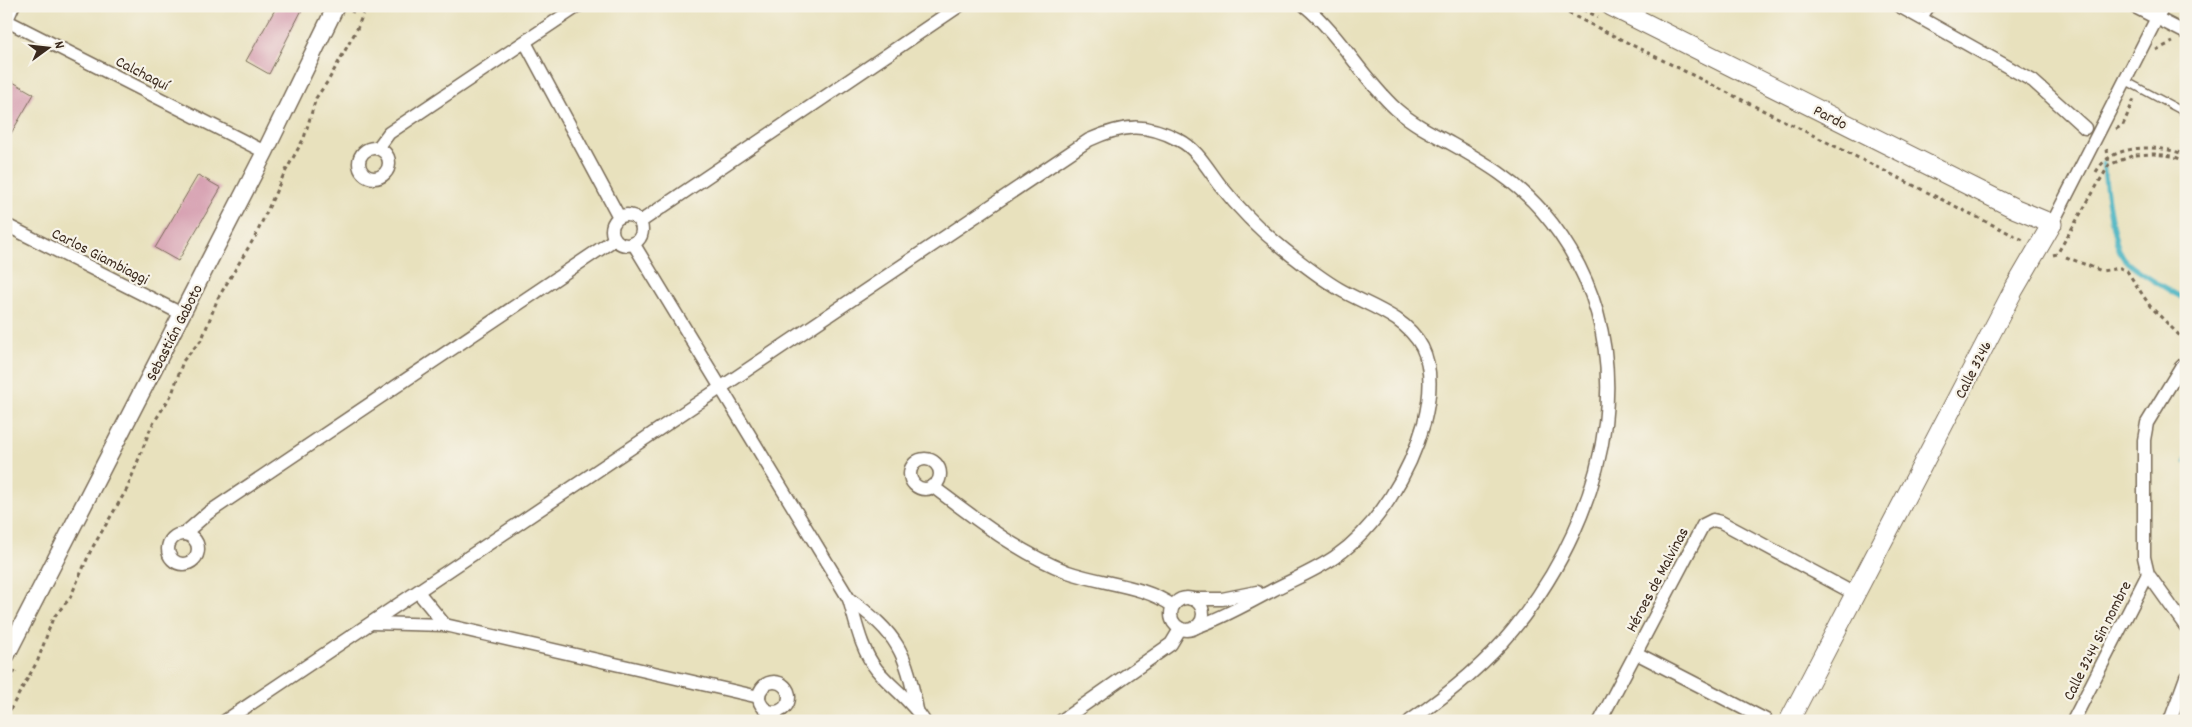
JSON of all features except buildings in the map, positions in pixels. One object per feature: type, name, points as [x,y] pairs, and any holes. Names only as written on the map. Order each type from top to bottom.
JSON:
[{"type":"main road","name":"Pardo","points":[[1610,6],[2016,209],[2052,224]]},
{"type":"main road","name":"Calle 3246","points":[[1790,721],[2013,291],[2052,224]]},
{"type":"street","points":[[6,21],[13,6]]},
{"type":"street","name":"Sebastián Gaboto","points":[[6,656],[265,152],[336,6]]},
{"type":"street","points":[[378,148],[389,133],[578,6]]},
{"type":"street","points":[[640,222],[959,6]]},
{"type":"street","points":[[1305,6],[1331,32],[1379,93],[1399,111],[1420,127],[1502,174],[1522,189],[1542,210],[1563,237],[1581,266],[1595,304],[1607,365],[1608,407],[1597,471],[1574,531],[1554,570],[1532,606],[1494,650],[1445,696],[1410,721]]},
{"type":"street","points":[[1899,6],[2034,81],[2085,128]]},
{"type":"street","points":[[2133,6],[2160,12],[2186,33]]},
{"type":"street","name":"Calle 3246","points":[[2052,224],[2160,12]]},
{"type":"street","name":"Calchaquí","points":[[6,21],[265,152]]},
{"type":"street","points":[[525,42],[619,217]]},
{"type":"street","points":[[225,721],[1089,140],[1108,131],[1131,126],[1165,133],[1190,146],[1242,210],[1284,250],[1339,289],[1385,312],[1401,323],[1415,337],[1422,348],[1428,366],[1428,399],[1420,437],[1389,499],[1364,531],[1336,557],[1216,620],[1189,630],[1180,629],[1172,619],[1173,606],[1180,600],[1222,599],[1243,596],[1281,585]]},
{"type":"street","points":[[628,215],[640,222],[640,236],[633,243],[624,244],[615,239],[612,229],[619,217],[628,215]]},
{"type":"street","name":"Carlos Giambiaggi","points":[[6,224],[182,314]]},
{"type":"street","points":[[184,534],[208,513],[615,239]]},
{"type":"street","points":[[633,243],[849,599],[866,652],[877,670],[921,715]]},
{"type":"street","points":[[2186,362],[2180,367],[2147,423],[2145,432],[2144,557],[2148,574],[2186,628]]},
{"type":"street","points":[[932,486],[1001,538],[1034,556],[1092,580],[1158,597],[1173,606]]},
{"type":"street","name":"Héroes de Malvinas","points":[[1600,721],[1703,525],[1713,520],[1721,522],[1855,594]]},
{"type":"street","name":"Calle 3244 Sin nombre","points":[[2073,721],[2148,574]]},
{"type":"street","points":[[418,592],[445,626]]},
{"type":"street","points":[[849,599],[877,619],[892,637],[910,672],[921,715]]},
{"type":"street","points":[[1190,599],[1199,605],[1202,610],[1201,620],[1196,627]]},
{"type":"street","points":[[372,623],[445,626],[759,696]]},
{"type":"street","points":[[1061,721],[1171,644],[1180,629]]},
{"type":"street","points":[[1636,653],[1766,720]]},
{"type":"street","points":[[2170,721],[2186,677]]},
{"type":"lane","points":[[1923,20],[1932,6]]},
{"type":"lane","points":[[2126,81],[2186,113]]},
{"type":"path","points":[[6,717],[44,649],[47,630],[53,618],[70,598],[91,550],[127,489],[152,427],[172,394],[183,361],[202,339],[218,298],[256,235],[284,174],[304,138],[316,98],[328,81],[357,29],[366,6]]},
{"type":"path","points":[[2066,257],[2102,271],[2120,268],[2127,271],[2150,306],[2186,342]]},
{"type":"waterway","points":[[2103,163],[2113,227],[2124,259],[2144,275],[2186,300]]}]
